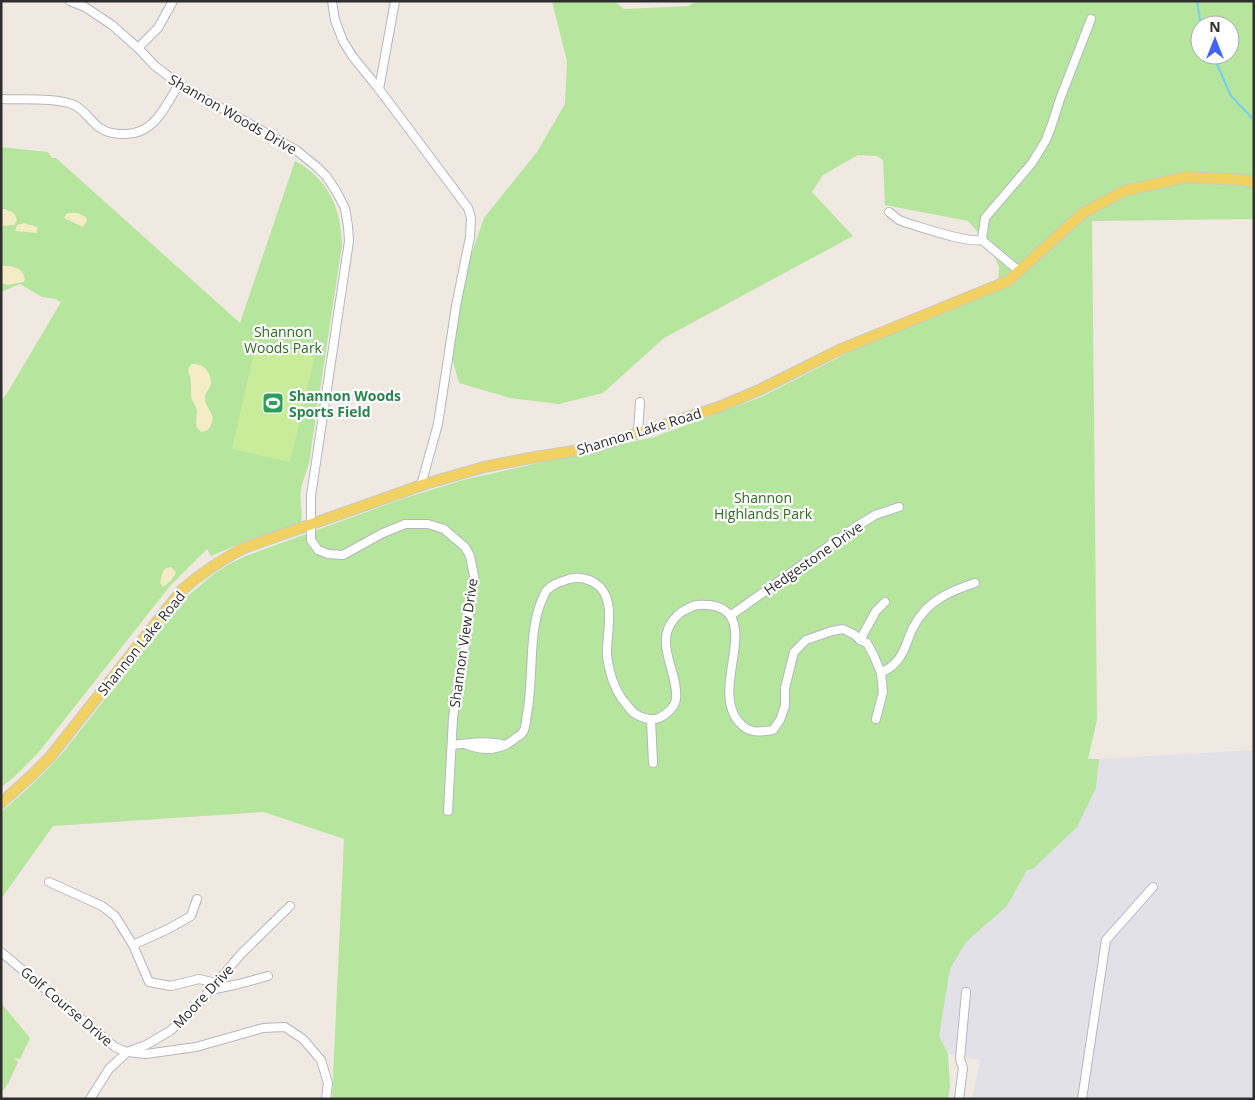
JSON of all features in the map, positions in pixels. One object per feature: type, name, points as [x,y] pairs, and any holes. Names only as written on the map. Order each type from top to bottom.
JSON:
[{"type":"main road","name":"Shannon Lake Road","points":[[1,803],[32,776],[50,757],[182,590],[226,557],[244,548],[421,485],[484,467],[592,448],[719,406],[759,390],[839,350],[1008,280],[1083,213],[1124,191],[1186,177],[1245,180],[1254,183]]},
{"type":"street","name":"Shannon Woods Drive","points":[[70,1],[85,7],[112,25],[155,66],[179,84],[296,150],[327,177],[345,208],[349,241],[311,496],[310,517],[312,525]]},
{"type":"street","points":[[138,48],[158,28],[173,1]]},
{"type":"street","points":[[332,1],[335,20],[343,41],[353,57],[468,208],[471,218],[470,236],[456,306],[438,424],[421,485]]},
{"type":"street","points":[[379,89],[396,1]]},
{"type":"street","points":[[982,240],[985,218],[1032,163],[1046,140],[1091,19]]},
{"type":"street","points":[[1,99],[64,102],[83,111],[99,127],[107,132],[129,135],[141,132],[151,126],[179,84]]},
{"type":"street","points":[[889,212],[898,220],[907,223],[966,239],[982,240],[1019,271]]},
{"type":"street","points":[[638,432],[640,402]]},
{"type":"street","name":"Hedgestone Drive","points":[[730,616],[854,528],[875,515],[899,507]]},
{"type":"street","name":"Shannon View Drive","points":[[312,525],[311,540],[318,550],[328,554],[343,555],[383,533],[405,524],[428,524],[444,529],[465,547],[470,556],[474,576],[453,718],[448,811]]},
{"type":"street","points":[[452,745],[465,744],[475,748],[497,749],[524,732],[538,610],[546,592],[556,582],[572,578],[586,578],[603,590],[608,602],[607,656],[611,678],[619,694],[634,713],[651,720],[659,718],[669,711],[676,700],[668,661],[666,643],[668,631],[675,618],[684,610],[694,605],[720,607],[734,622],[736,632],[729,700],[733,715],[747,729],[759,733],[773,730],[780,720],[785,706],[785,688],[794,652],[806,640],[843,629],[867,643],[881,673],[883,692],[876,719]]},
{"type":"street","points":[[881,673],[894,664],[901,656],[914,626],[925,610],[941,596],[975,583]]},
{"type":"street","points":[[860,640],[876,611],[885,602]]},
{"type":"street","points":[[651,720],[653,763]]},
{"type":"street","points":[[49,882],[102,906],[115,916],[133,945],[149,982],[171,986],[199,979],[216,983]]},
{"type":"street","points":[[1082,1099],[1106,940],[1153,887]]},
{"type":"street","points":[[133,945],[191,916],[197,899]]},
{"type":"street","name":"Moore Drive","points":[[90,1099],[109,1069],[127,1052],[146,1045],[170,1031],[194,1009],[241,954],[290,906]]},
{"type":"street","name":"Golf Course Drive","points":[[1,952],[115,1047],[127,1052],[146,1054],[196,1047],[263,1028],[285,1027],[303,1039],[321,1060],[328,1083],[326,1099]]},
{"type":"street","points":[[210,990],[268,976]]},
{"type":"street","points":[[959,1099],[963,1068],[960,1059],[966,992]]},
{"type":"shaded area","points":[[1254,750],[1254,1099],[972,1099],[980,1060],[948,1054],[926,1015],[965,888],[1096,788],[1099,759]]},
{"type":"green space","name":"Shannon Highlands Park","points":[[552,1],[614,1],[624,9],[689,6],[696,1],[1254,1],[1254,219],[1092,221],[1097,720],[1088,759],[1099,759],[1096,788],[1077,827],[1033,869],[1027,870],[1007,906],[966,942],[950,969],[939,1036],[948,1054],[950,1087],[948,1099],[332,1099],[344,839],[264,812],[53,826],[1,899],[1,812],[34,783],[64,751],[183,600],[215,573],[231,563],[402,499],[463,480],[654,437],[761,397],[863,345],[955,309],[998,282],[999,267],[991,247],[968,221],[885,205],[883,160],[877,156],[858,155],[823,175],[812,192],[853,236],[664,338],[603,393],[559,404],[510,398],[459,383],[447,340],[458,292],[484,218],[537,152],[565,104],[567,61]]},
{"type":"green space","name":"Shannon Woods Park","points":[[1,147],[48,152],[52,158],[56,158],[240,323],[295,161],[317,177],[331,196],[339,219],[342,245],[309,463],[302,483],[300,498],[301,523],[251,539],[211,556],[207,549],[170,586],[38,753],[1,787],[1,400],[6,395],[61,302],[42,297],[20,284],[1,292]]},
{"type":"green space","name":"Shannon Woods Sports Field","points":[[256,343],[315,356],[290,462],[232,449]]},
{"type":"green space","points":[[1,1003],[30,1038],[20,1059],[14,1058],[18,1062],[8,1084],[1,1093]]},
{"type":"sand","points":[[1,209],[14,213],[17,220],[14,225],[1,225]]},
{"type":"sand","points":[[67,213],[77,213],[86,217],[87,221],[83,227],[64,218]]},
{"type":"sand","points":[[24,223],[37,227],[37,233],[15,231],[17,225]]},
{"type":"sand","points":[[1,266],[17,268],[25,280],[8,285],[1,283]]},
{"type":"sand","points":[[192,364],[200,365],[206,369],[211,380],[205,398],[213,419],[208,429],[201,432],[196,426],[197,410],[191,397],[188,371]]},
{"type":"sand","points":[[171,567],[176,572],[174,577],[163,587],[160,583],[163,571]]},
{"type":"waterway","points":[[1197,1],[1199,15]]},
{"type":"waterway","points":[[1217,65],[1231,96],[1254,120]]},
{"type":"place","name":"Shannon Woods Sports Field","points":[[273,403]]}]
